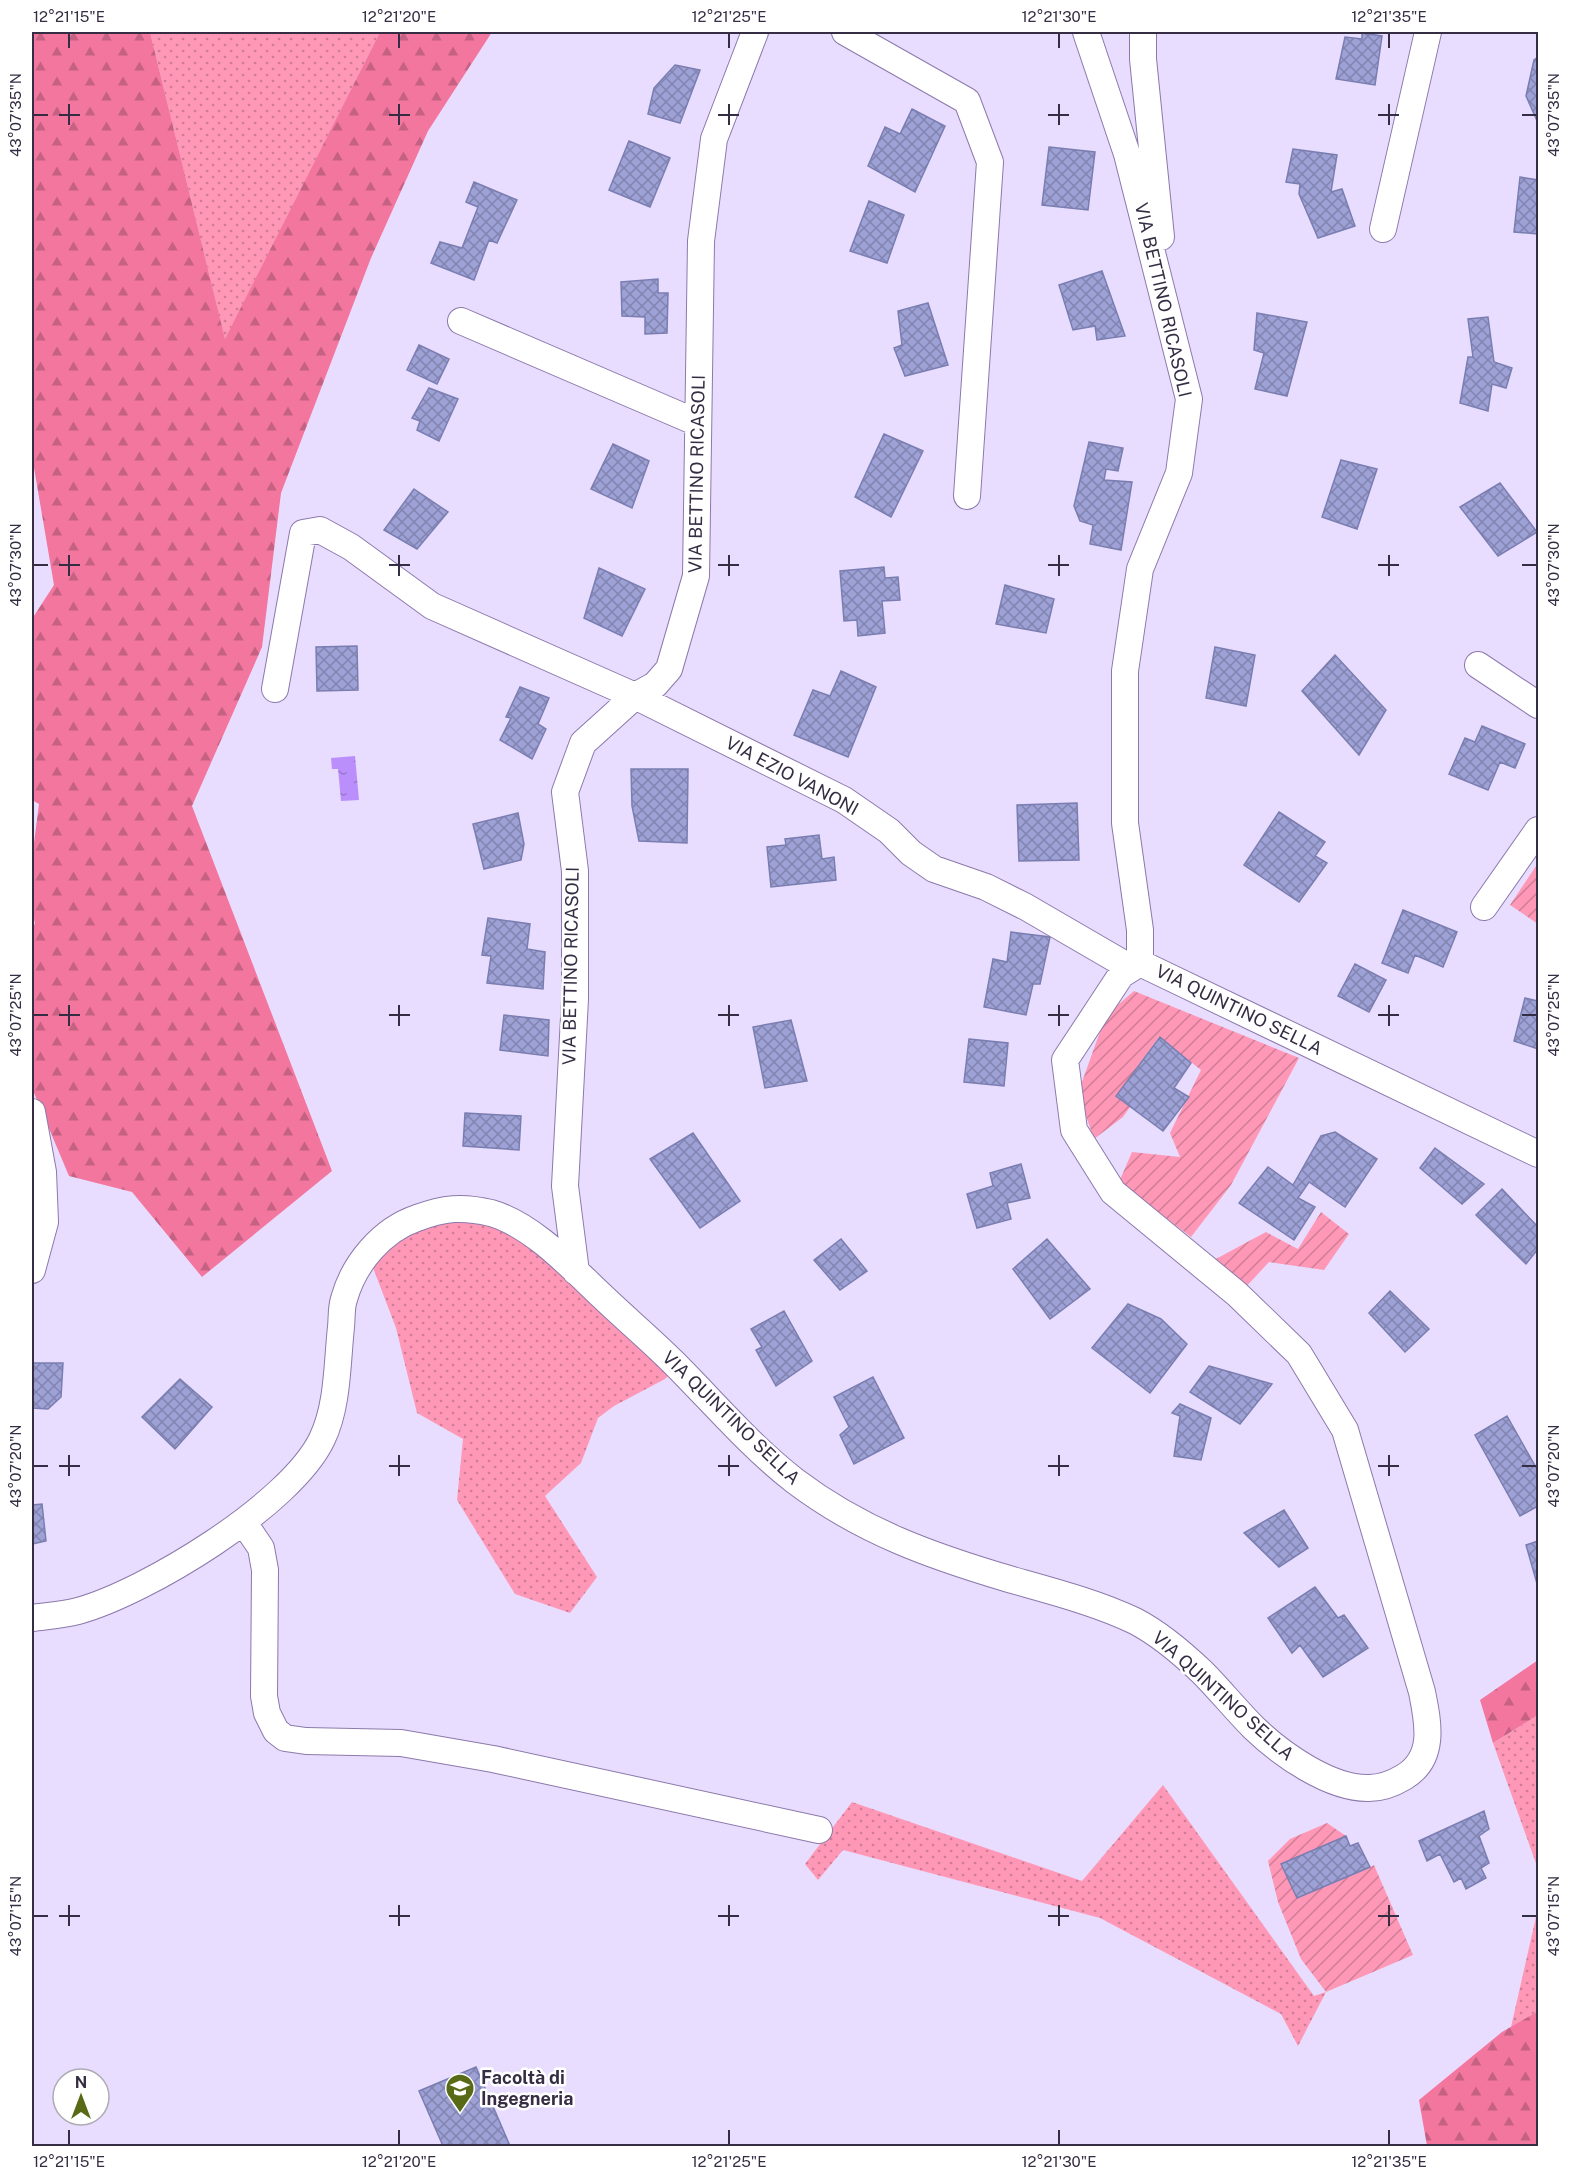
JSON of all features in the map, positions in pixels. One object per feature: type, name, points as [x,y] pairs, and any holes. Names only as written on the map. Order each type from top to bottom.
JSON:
[{"type":"street","name":"VIA BETTINO RICASOLI","points":[[576,1272],[565,1186],[575,999],[575,871],[565,792],[582,743],[635,696],[655,685],[669,669],[696,576],[701,241],[714,139],[755,32]]},
{"type":"street","points":[[845,32],[968,101],[990,162],[967,496]]},
{"type":"street","name":"VIA BETTINO RICASOLI","points":[[1086,32],[1127,154],[1189,399],[1179,473],[1140,569],[1125,671],[1125,823],[1140,930],[1136,965]]},
{"type":"street","points":[[1143,32],[1143,59],[1168,315]]},
{"type":"street","points":[[1383,229],[1428,32]]},
{"type":"street","points":[[461,321],[698,423]]},
{"type":"street","name":"VIA EZIO VANONI","points":[[275,689],[303,533],[320,530],[351,547],[432,606],[635,696],[844,800],[889,831],[911,853],[934,869],[986,887],[1136,965]]},
{"type":"street","points":[[1478,665],[1539,705]]},
{"type":"street","points":[[1484,907],[1539,830]]},
{"type":"street","name":"VIA QUINTINO SELLA","points":[[32,1618],[77,1611],[124,1593],[175,1566],[244,1522],[303,1467],[322,1440],[329,1418],[335,1388],[343,1300],[366,1254],[401,1224],[452,1208],[495,1214],[524,1227],[669,1358],[742,1433],[794,1480],[839,1510],[875,1531],[928,1554],[1067,1595],[1128,1618],[1149,1629],[1171,1645],[1201,1671],[1256,1729],[1304,1768],[1334,1781],[1365,1789],[1382,1787],[1416,1770],[1427,1751],[1428,1721],[1422,1692],[1345,1430],[1299,1354],[1237,1294],[1113,1191],[1074,1130],[1065,1060],[1121,975],[1136,965],[1539,1154]]},
{"type":"street","points":[[32,1112],[43,1172],[45,1222],[32,1270]]},
{"type":"street","points":[[244,1522],[261,1548],[265,1569],[264,1696],[267,1713],[276,1731],[285,1738],[306,1741],[401,1743],[494,1759],[819,1830]]},
{"type":"shaded area","points":[[150,32],[380,32],[225,340]]},
{"type":"shaded area","points":[[1538,863],[1538,924],[1510,905]]},
{"type":"shaded area","points":[[1134,991],[1299,1058],[1231,1185],[1191,1237],[1119,1182],[1132,1152],[1180,1157],[1170,1133],[1201,1070],[1159,1037],[1116,1096],[1130,1107],[1123,1117],[1094,1139],[1078,1093],[1106,1015]]},
{"type":"shaded area","points":[[1321,1212],[1349,1234],[1324,1270],[1269,1262],[1244,1289],[1212,1261],[1266,1232],[1298,1249]]},
{"type":"shaded area","points":[[470,1220],[519,1236],[670,1374],[665,1379],[614,1406],[598,1418],[581,1463],[545,1496],[597,1577],[570,1613],[515,1594],[457,1500],[463,1439],[417,1413],[396,1328],[372,1265],[400,1238],[428,1224]]},
{"type":"shaded area","points":[[1538,1715],[1538,1869],[1493,1743]]},
{"type":"shaded area","points":[[1163,1785],[1314,1996],[1326,1992],[1298,2046],[1281,2014],[1100,1918],[843,1850],[818,1880],[805,1864],[852,1802],[1082,1881]]},
{"type":"shaded area","points":[[1327,1823],[1346,1836],[1281,1864],[1297,1898],[1374,1865],[1413,1955],[1326,1992],[1301,1959],[1278,1902],[1268,1861],[1290,1839]]},
{"type":"shaded area","points":[[1538,1908],[1538,2011],[1511,2027]]},
{"type":"green space","points":[[32,32],[150,32],[225,339],[380,32],[492,32],[428,131],[371,258],[281,493],[262,647],[192,806],[332,1171],[202,1277],[132,1192],[69,1176],[32,1088],[32,926],[35,924],[31,879],[39,804],[32,800],[32,619],[54,585],[32,456]]},
{"type":"green space","points":[[1538,1660],[1538,1715],[1493,1743],[1480,1700]]},
{"type":"green space","points":[[1538,2011],[1538,2146],[1427,2146],[1419,2100],[1502,2032]]},
{"type":"water","points":[[355,756],[359,800],[341,801],[338,769],[332,769],[331,758]]},
{"type":"building","points":[[1362,33],[1382,36],[1375,85],[1336,79],[1345,37],[1362,39]]},
{"type":"building","points":[[1538,57],[1538,123],[1526,96],[1534,60]]},
{"type":"building","points":[[675,65],[700,70],[680,123],[648,114],[654,88]]},
{"type":"building","points":[[912,109],[945,126],[915,192],[868,166],[885,127],[900,134]]},
{"type":"building","points":[[629,141],[670,158],[650,207],[609,190]]},
{"type":"building","points":[[1049,147],[1095,152],[1088,210],[1042,205]]},
{"type":"building","points":[[1293,149],[1337,155],[1331,192],[1342,189],[1355,226],[1318,238],[1299,194],[1300,184],[1286,182]]},
{"type":"building","points":[[1520,177],[1538,180],[1538,234],[1514,232]]},
{"type":"building","points":[[474,182],[517,200],[497,243],[489,240],[474,280],[431,263],[440,242],[462,248],[478,207],[466,202]]},
{"type":"building","points":[[869,201],[904,215],[887,263],[850,251]]},
{"type":"building","points":[[1102,271],[1125,336],[1097,340],[1095,326],[1073,330],[1059,285]]},
{"type":"building","points":[[658,279],[658,293],[668,293],[667,333],[645,334],[645,317],[622,316],[621,282]]},
{"type":"building","points":[[928,303],[948,365],[905,376],[894,348],[902,345],[898,311]]},
{"type":"building","points":[[1257,313],[1307,322],[1287,396],[1255,389],[1264,353],[1254,350]]},
{"type":"building","points":[[1488,317],[1494,362],[1512,368],[1506,388],[1492,384],[1488,411],[1460,403],[1468,357],[1473,357],[1468,319]]},
{"type":"building","points":[[419,345],[449,359],[437,384],[407,370]]},
{"type":"building","points":[[429,388],[458,399],[439,441],[417,430],[420,421],[412,418]]},
{"type":"building","points":[[884,434],[923,451],[891,517],[855,497]]},
{"type":"building","points":[[1089,442],[1123,448],[1118,471],[1106,469],[1104,480],[1132,482],[1121,550],[1090,544],[1093,525],[1080,521],[1074,506]]},
{"type":"building","points":[[613,444],[649,461],[632,508],[591,489]]},
{"type":"building","points":[[1341,460],[1377,469],[1357,529],[1322,517]]},
{"type":"building","points":[[1500,483],[1537,532],[1498,556],[1460,507]]},
{"type":"building","points":[[414,489],[448,512],[417,549],[384,530]]},
{"type":"building","points":[[884,567],[885,578],[898,577],[900,600],[882,601],[885,633],[858,636],[857,620],[844,621],[840,571]]},
{"type":"building","points":[[599,568],[645,589],[622,636],[584,618]]},
{"type":"building","points":[[1005,585],[1054,599],[1046,633],[996,624]]},
{"type":"building","points":[[357,646],[358,690],[317,691],[316,647]]},
{"type":"building","points":[[1215,647],[1255,655],[1246,706],[1206,698]]},
{"type":"building","points":[[1335,655],[1386,710],[1359,755],[1302,691]]},
{"type":"building","points":[[841,671],[876,687],[848,757],[794,735],[813,690],[830,696]]},
{"type":"building","points":[[520,687],[549,698],[538,724],[546,729],[532,759],[500,740],[511,718],[506,717]]},
{"type":"building","points":[[1482,726],[1525,744],[1515,768],[1500,762],[1488,790],[1449,774],[1465,738],[1475,742]]},
{"type":"building","points":[[631,769],[688,769],[687,843],[639,841],[632,806]]},
{"type":"building","points":[[1077,803],[1079,860],[1019,861],[1017,805]]},
{"type":"building","points":[[1279,812],[1325,842],[1315,856],[1327,863],[1299,902],[1244,865]]},
{"type":"building","points":[[518,813],[524,844],[521,860],[484,869],[473,824]]},
{"type":"building","points":[[819,835],[822,859],[834,857],[836,880],[771,887],[767,847],[786,845],[785,839]]},
{"type":"building","points":[[1403,910],[1457,932],[1443,967],[1415,955],[1408,973],[1382,963]]},
{"type":"building","points":[[488,918],[530,924],[527,949],[545,952],[543,989],[487,983],[491,956],[482,955]]},
{"type":"building","points":[[1011,932],[1050,937],[1040,984],[1033,984],[1026,1015],[984,1007],[993,959],[1007,962]]},
{"type":"building","points":[[1355,964],[1386,980],[1369,1012],[1338,996]]},
{"type":"building","points":[[1525,998],[1538,1001],[1538,1049],[1514,1041]]},
{"type":"building","points":[[504,1015],[549,1020],[548,1056],[500,1050]]},
{"type":"building","points":[[791,1020],[807,1081],[765,1088],[753,1027]]},
{"type":"building","points":[[1160,1037],[1191,1063],[1174,1088],[1189,1097],[1163,1131],[1116,1096]]},
{"type":"building","points":[[969,1039],[1008,1043],[1004,1086],[964,1082]]},
{"type":"building","points":[[465,1113],[521,1116],[519,1150],[463,1146]]},
{"type":"building","points":[[1335,1132],[1377,1159],[1345,1207],[1309,1182],[1298,1198],[1315,1207],[1294,1240],[1239,1203],[1268,1167],[1293,1185],[1321,1136]]},
{"type":"building","points":[[693,1133],[740,1201],[700,1228],[650,1159]]},
{"type":"building","points":[[1435,1148],[1484,1184],[1462,1204],[1420,1168]]},
{"type":"building","points":[[1021,1164],[1030,1198],[1007,1203],[1011,1219],[977,1228],[967,1194],[993,1186],[990,1173]]},
{"type":"building","points":[[1502,1189],[1538,1227],[1538,1249],[1526,1264],[1476,1215]]},
{"type":"building","points":[[841,1239],[867,1271],[840,1290],[814,1260]]},
{"type":"building","points":[[1047,1239],[1090,1289],[1050,1319],[1013,1269]]},
{"type":"building","points":[[1390,1291],[1429,1329],[1405,1352],[1369,1313]]},
{"type":"building","points":[[1128,1304],[1161,1319],[1187,1344],[1150,1393],[1092,1348]]},
{"type":"building","points":[[784,1311],[812,1361],[776,1386],[756,1350],[762,1347],[751,1329]]},
{"type":"building","points":[[32,1363],[63,1363],[61,1397],[48,1409],[32,1408]]},
{"type":"building","points":[[1209,1366],[1272,1384],[1240,1424],[1190,1392]]},
{"type":"building","points":[[873,1377],[904,1438],[854,1464],[840,1435],[849,1427],[834,1397]]},
{"type":"building","points":[[180,1379],[212,1407],[175,1449],[142,1417]]},
{"type":"building","points":[[1180,1404],[1211,1418],[1201,1460],[1174,1456],[1180,1416],[1172,1413]]},
{"type":"building","points":[[1507,1416],[1538,1471],[1538,1506],[1520,1516],[1475,1435]]},
{"type":"building","points":[[42,1504],[46,1541],[32,1544],[32,1505]]},
{"type":"building","points":[[1284,1510],[1308,1548],[1279,1567],[1244,1533]]},
{"type":"building","points":[[1538,1541],[1538,1587],[1526,1545]]},
{"type":"building","points":[[1315,1587],[1338,1618],[1344,1615],[1368,1648],[1323,1677],[1300,1645],[1292,1653],[1268,1618]]},
{"type":"building","points":[[1484,1811],[1489,1829],[1479,1836],[1489,1863],[1481,1868],[1486,1878],[1466,1889],[1461,1878],[1454,1882],[1440,1854],[1427,1861],[1419,1841]]},
{"type":"building","points":[[1346,1836],[1350,1846],[1358,1843],[1370,1867],[1297,1898],[1281,1864]]},
{"type":"building","points":[[476,2067],[510,2146],[443,2146],[419,2091]]},
{"type":"place","name":"Facoltà di Ingegneria","points":[[460,2114]]}]
